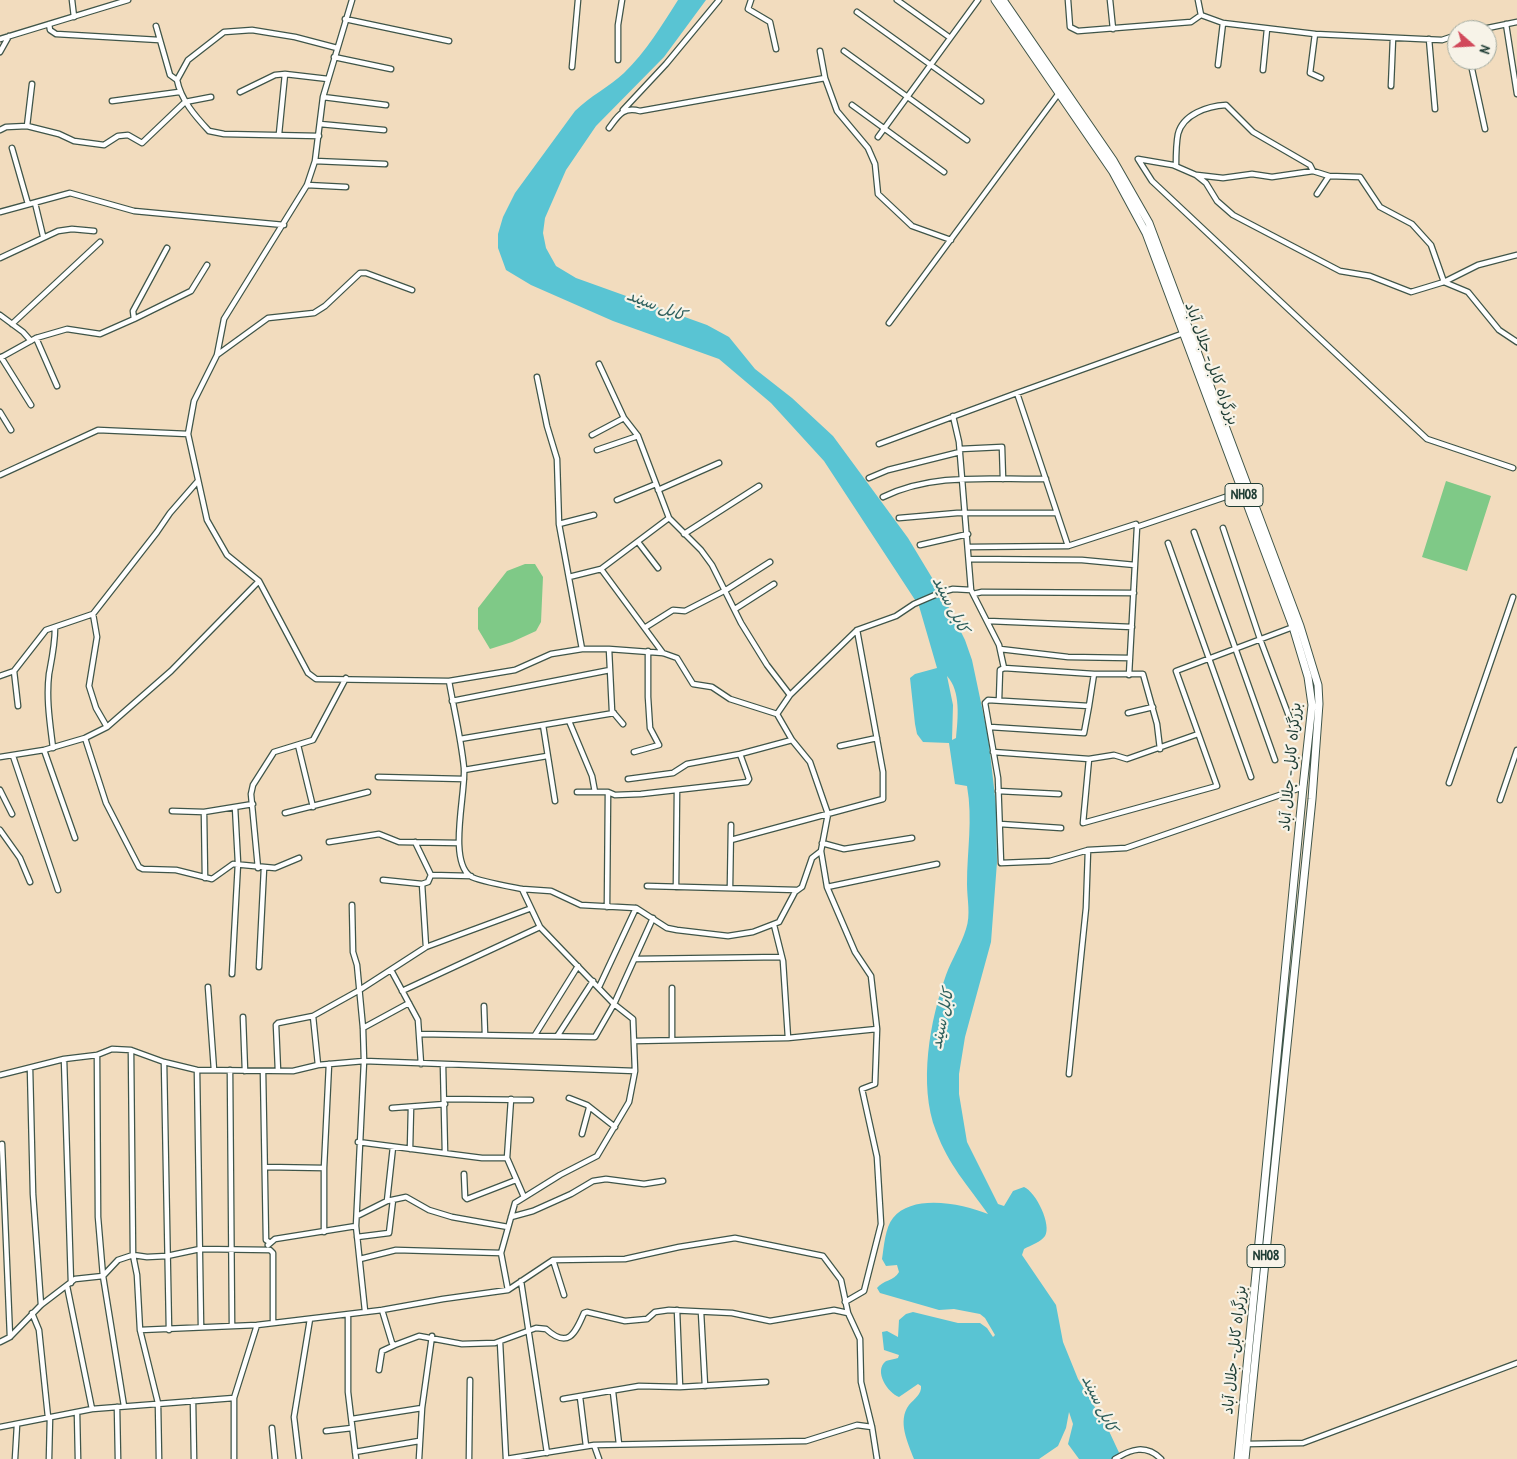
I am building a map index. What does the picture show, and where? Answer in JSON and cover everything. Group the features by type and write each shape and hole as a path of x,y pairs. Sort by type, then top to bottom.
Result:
{"highway":[{"name":"بزرگراه کابل- جلال آباد","path":"994,0 1113,160 1150,223 1246,490 1308,677 1312,705 1279,1039 1273,1144 1242,1457"},
{"name":"بزرگراه کابل- جلال آباد","path":"1003,0 1113,172 1150,243 1300,626 1318,684 1320,704 1312,799 1287,1052 1273,1144"},
{"path":"1287,958 1296,958"},
{"name":"بزرگراه کابل- جلال آباد","path":"1242,1457 1246,1444 1245,1424"}],"street":[{"path":"72,0 74,17"},
{"path":"0,39 128,0"},
{"path":"352,0 323,97 315,161 307,185 284,225 224,319 217,355 194,401 188,434 197,482 207,520 227,555 258,581 308,673 316,679 449,681 515,670 551,654 582,648 663,652 677,658 693,684 712,687 730,699 777,714 792,740 810,762 828,814 821,851 827,887 855,952 871,976 877,1029 876,1084 862,1089 877,1157 881,1224 864,1291 845,1302"},
{"path":"572,68 578,0"},
{"path":"618,60 618,25 622,0"},
{"path":"609,128 620,113 666,64 719,0"},
{"path":"751,0 748,8 770,22 776,49"},
{"path":"897,0 949,37"},
{"path":"878,137 949,37 978,0"},
{"path":"1068,0 1070,27 1073,30 1083,32 1191,22 1202,15"},
{"path":"1110,0 1112,29"},
{"path":"1198,0 1202,15"},
{"path":"858,12 981,101"},
{"path":"1202,15 1223,23 1315,34 1430,40 1447,38"},
{"path":"346,19 449,41"},
{"path":"1497,26 1517,22"},
{"path":"1218,65 1223,23"},
{"path":"49,24 50,30 56,34 159,40"},
{"path":"1506,24 1517,94"},
{"path":"156,26 170,75 177,80"},
{"path":"1262,70 1267,28"},
{"path":"319,136 224,134 209,131 179,92 177,80 188,60 224,32 252,30 295,37 337,48"},
{"path":"1315,34 1310,73 1321,78"},
{"path":"0,52 9,36"},
{"path":"1391,86 1393,38"},
{"path":"1430,40 1435,109"},
{"path":"820,51 825,78 837,111 868,148 875,164 878,194 912,226 951,240"},
{"path":"844,51 967,140"},
{"path":"334,58 391,69"},
{"path":"1472,70 1485,128"},
{"path":"240,92 275,75 285,74 328,79"},
{"path":"279,134 285,74"},
{"path":"620,113 629,110 640,112 825,78"},
{"path":"27,126 32,84"},
{"path":"889,323 1061,91"},
{"path":"112,101 179,92"},
{"path":"0,130 6,127 27,126 59,134 74,142 104,145 118,136 128,136 142,142 186,102 211,97"},
{"path":"323,97 386,105"},
{"path":"852,105 944,172"},
{"path":"1176,166 1178,132 1187,119 1210,106 1226,105 1253,132 1310,165 1313,171"},
{"path":"320,124 384,130"},
{"path":"12,148 28,204"},
{"path":"1514,468 1427,439 1152,181 1138,159 1176,166 1196,175 1206,183 1216,201 1233,215 1340,270 1370,276 1411,292 1444,282 1478,265 1517,255"},
{"path":"315,161 385,164"},
{"path":"1196,175 1223,178 1252,174 1272,177 1313,171 1329,176 1360,177 1380,207 1412,224 1430,245 1444,282 1468,292 1499,330 1517,342"},
{"path":"1316,194 1329,176"},
{"path":"307,185 346,187"},
{"path":"0,212 70,193 134,211 284,225"},
{"path":"34,203 43,236"},
{"path":"0,258 30,246 43,236 72,229 94,231"},
{"path":"12,324 100,242"},
{"path":"134,319 133,311 167,248"},
{"path":"31,404 0,358 34,340 67,329 100,334 134,319 191,291 207,265"},
{"path":"217,355 268,318 314,313 325,306 360,273 366,273 412,290"},
{"path":"0,316 34,340 57,386"},
{"path":"878,444 1184,332"},
{"path":"599,364 624,418 638,436 669,518 701,550 726,590 741,623 767,665 790,695"},
{"path":"537,377 547,426 557,459 559,524 582,648"},
{"path":"1017,393 1068,546"},
{"path":"0,412 11,430"},
{"path":"953,416 960,451 972,592 988,621 1000,649 1004,668"},
{"path":"592,435 624,418"},
{"path":"0,474 98,430 188,434"},
{"path":"597,450 638,436"},
{"path":"869,478 888,470 960,451 1002,447 1003,479"},
{"path":"658,490 719,463"},
{"path":"883,497 914,484 962,479 1046,479"},
{"path":"0,676 14,671 46,630 93,614 170,513 197,482"},
{"path":"617,500 656,484"},
{"path":"684,534 759,486"},
{"path":"1136,528 1246,490"},
{"path":"900,518 965,513 1056,513"},
{"path":"559,524 594,515"},
{"path":"569,577 601,569 669,518"},
{"path":"968,547 1068,546 1136,524 1130,675"},
{"path":"1223,528 1260,639 1296,735"},
{"path":"1194,532 1275,760"},
{"path":"920,545 968,534"},
{"path":"638,542 658,568"},
{"path":"1168,544 1251,778"},
{"path":"969,559 1082,560 1135,565"},
{"path":"646,627 674,610 685,611 726,590 770,562"},
{"path":"601,569 663,652"},
{"path":"0,757 53,748 85,738 107,727 171,671 258,581"},
{"path":"735,609 774,584"},
{"path":"777,714 790,695 857,630 896,616 914,604 942,592 953,589 972,592 1134,593"},
{"path":"1449,783 1513,597"},
{"path":"93,614 97,636 89,686 96,708 107,727"},
{"path":"988,621 1132,627"},
{"path":"1089,759 1083,823 1217,786 1176,671 1293,627"},
{"path":"53,748 48,703 50,674 55,651 55,628"},
{"path":"731,840 883,799 883,772 857,630"},
{"path":"609,649 614,713 623,724"},
{"path":"1000,649 1068,657 1130,658"},
{"path":"634,752 660,745 650,728 648,651"},
{"path":"999,700 1000,670 1004,668 1094,674 1140,674 1145,676 1153,707 1160,749"},
{"path":"452,702 610,670"},
{"path":"14,671 18,706"},
{"path":"990,727 1084,733 1094,674"},
{"path":"259,967 261,868 251,794 253,785 271,754 313,740 346,678"},
{"path":"449,681 464,770 464,798 458,843 463,867 471,876"},
{"path":"1089,706 986,700 998,791 1001,863 1050,861 1088,850 1126,848 1303,787"},
{"path":"1128,713 1153,707"},
{"path":"460,738 614,713"},
{"path":"569,721 592,776 595,792"},
{"path":"543,726 555,801"},
{"path":"993,752 1089,759 1114,755 1127,760 1198,734"},
{"path":"85,738 106,803 139,867 143,869 176,870 212,879 238,863 261,868 275,868 299,858"},
{"path":"840,746 877,738"},
{"path":"628,779 673,773 687,764 740,754 792,740"},
{"path":"298,745 313,806"},
{"path":"44,750 75,838"},
{"path":"1500,800 1517,750"},
{"path":"577,792 608,792 615,795 747,782 749,779 740,754"},
{"path":"13,756 58,890"},
{"path":"464,770 547,756"},
{"path":"378,777 464,779"},
{"path":"0,790 12,814"},
{"path":"676,887 677,790"},
{"path":"998,791 1059,794"},
{"path":"285,813 368,792"},
{"path":"607,907 608,792"},
{"path":"172,811 204,812 253,804"},
{"path":"232,974 238,863 235,807"},
{"path":"204,812 205,878"},
{"path":"1000,824 1061,828"},
{"path":"730,887 731,825"},
{"path":"0,830 20,858 30,882"},
{"path":"329,842 379,834 400,842 458,843"},
{"path":"822,843 844,849 912,838"},
{"path":"414,842 431,875"},
{"path":"1069,1074 1086,908 1088,850"},
{"path":"431,875 471,876 522,889 551,891 581,905 636,908 667,928 728,936 753,932 774,924 783,917 792,896 802,887 812,858 821,851"},
{"path":"827,887 937,864"},
{"path":"383,880 422,884 428,882 431,875"},
{"path":"422,884 426,947"},
{"path":"647,886 798,890"},
{"path":"508,1290 501,1253 515,1202 560,1175 598,1156 629,1102 634,1071 633,1018 614,1004 540,927 529,909 522,889"},
{"path":"352,905 353,952 357,965 363,1028 364,1062 358,1142 356,1226 365,1311"},
{"path":"599,987 636,908"},
{"path":"278,1071 276,1026 278,1023 313,1016 358,991 426,947 529,909"},
{"path":"419,1034 595,1037 614,1004 653,918"},
{"path":"774,924 782,957 788,1038"},
{"path":"402,991 540,927"},
{"path":"635,959 782,957"},
{"path":"535,1035 578,966"},
{"path":"391,970 418,1020 421,1064"},
{"path":"558,1035 593,981"},
{"path":"208,987 214,1070"},
{"path":"672,988 672,1040"},
{"path":"363,1028 409,1003"},
{"path":"484,1006 485,1034"},
{"path":"243,1016 245,1071"},
{"path":"313,1016 318,1065"},
{"path":"634,1041 788,1038 877,1029"},
{"path":"0,1075 64,1059 96,1055 112,1049 131,1050 164,1062 197,1070 293,1071 318,1065 364,1062 634,1071"},
{"path":"131,1050 133,1255 140,1330 158,1403 159,1459"},
{"path":"96,1055 98,1217 103,1276 124,1406"},
{"path":"64,1059 69,1285 92,1409"},
{"path":"164,1062 169,1330"},
{"path":"324,1232 324,1168 329,1064"},
{"path":"443,1065 445,1153"},
{"path":"30,1068 33,1194 41,1305"},
{"path":"197,1070 201,1327"},
{"path":"230,1070 232,1326"},
{"path":"263,1071 266,1240 269,1242"},
{"path":"569,1098 589,1108 615,1127"},
{"path":"511,1099 507,1158 524,1197"},
{"path":"392,1108 445,1102 531,1100"},
{"path":"410,1149 411,1107"},
{"path":"582,1134 589,1108"},
{"path":"358,1142 482,1158 507,1158"},
{"path":"2,1144 10,1337"},
{"path":"357,1237 390,1232 393,1147"},
{"path":"265,1167 324,1168"},
{"path":"464,1174 465,1198 467,1199 516,1180"},
{"path":"511,1218 606,1178 644,1184 663,1181"},
{"path":"357,1216 390,1200 406,1197 429,1210 452,1217 508,1227"},
{"path":"266,1248 269,1242 275,1239 356,1226"},
{"path":"140,1330 257,1325 382,1310 508,1290 553,1260 625,1259 679,1247 735,1238 823,1256 840,1280 848,1313 860,1339 861,1382 872,1427 877,1459"},
{"path":"0,1342 10,1337 41,1305 69,1285 74,1279 103,1276 118,1260 133,1255 147,1257 167,1256 200,1249 266,1248 273,1253 273,1323"},
{"path":"360,1259 396,1250 501,1253"},
{"path":"553,1260 564,1295"},
{"path":"521,1281 547,1453"},
{"path":"382,1310 392,1344 395,1345"},
{"path":"379,1370 382,1351 419,1336 432,1336 462,1344 500,1342 536,1328 546,1329 554,1335 563,1338 571,1337 577,1330 584,1313 588,1312 632,1322 647,1319 655,1312 677,1310 732,1313 770,1320 834,1310 848,1313"},
{"path":"677,1310 680,1387"},
{"path":"702,1312 705,1386"},
{"path":"32,1314 39,1330 49,1417 49,1459"},
{"path":"348,1315 348,1392 356,1459"},
{"path":"299,1459 294,1417 310,1319"},
{"path":"234,1459 234,1398 257,1325"},
{"path":"419,1459 422,1408 432,1336"},
{"path":"500,1342 506,1459 594,1445 806,1441 857,1425 872,1427"},
{"path":"1246,1444 1303,1442 1517,1363"},
{"path":"468,1459 470,1380"},
{"path":"563,1399 613,1392 639,1386 680,1387 766,1382"},
{"path":"613,1392 619,1444"},
{"path":"580,1397 586,1446"},
{"path":"0,1427 92,1409 234,1398"},
{"path":"193,1401 194,1459"},
{"path":"117,1407 118,1459"},
{"path":"352,1419 422,1408"},
{"path":"77,1412 78,1459"},
{"path":"16,1459 17,1425"},
{"path":"272,1428 275,1459"},
{"path":"326,1431 352,1428"},
{"path":"355,1452 419,1441"},
{"path":"594,1445 599,1459"},
{"path":"1115,1459 1134,1449 1145,1449 1154,1452 1161,1459"}],"green space":[{"path":"1446,481 1491,496 1467,571 1422,557"},
{"path":"525,564 535,564 543,577 541,622 536,631 490,649 478,629 478,608 507,571"}],"water":[{"name":"کابل سيند","path":"678,0 706,0 664,57 596,126 566,170 545,218 543,233 546,248 556,266 576,278 707,325 729,337 755,369 792,398 833,436 908,538 943,596 965,640 972,660 988,736 996,805 997,862 991,942 965,1037 959,1074 959,1094 967,1142 998,1204 1004,1206 1013,1191 1024,1187 1029,1190 1042,1209 1047,1231 1045,1236 1024,1249 1022,1255 1056,1305 1063,1342 1078,1379 1108,1429 1122,1459 1079,1459 1068,1444 1073,1424 1069,1412 1066,1428 1058,1446 1039,1459 914,1459 905,1432 904,1418 909,1405 919,1394 921,1386 918,1384 899,1397 890,1391 882,1376 882,1365 886,1361 898,1358 899,1355 884,1350 882,1332 887,1331 898,1337 899,1320 906,1314 913,1312 958,1323 980,1323 987,1328 993,1337 995,1335 985,1318 980,1314 954,1309 939,1310 880,1293 877,1288 899,1272 897,1265 886,1266 882,1259 885,1237 890,1222 902,1210 913,1205 939,1203 952,1204 988,1214 959,1174 941,1143 931,1113 928,1094 928,1053 935,1012 946,975 962,941 969,913 967,884 970,811 967,786 955,784 949,743 923,742 917,734 910,678 915,674 937,668 919,606 824,461 771,403 719,359 613,321 531,285 506,270 498,248 498,234 503,217 515,193 575,111 632,65 653,38","holes":["947,676 957,697 958,714 956,738 952,740 953,705"]}]}
